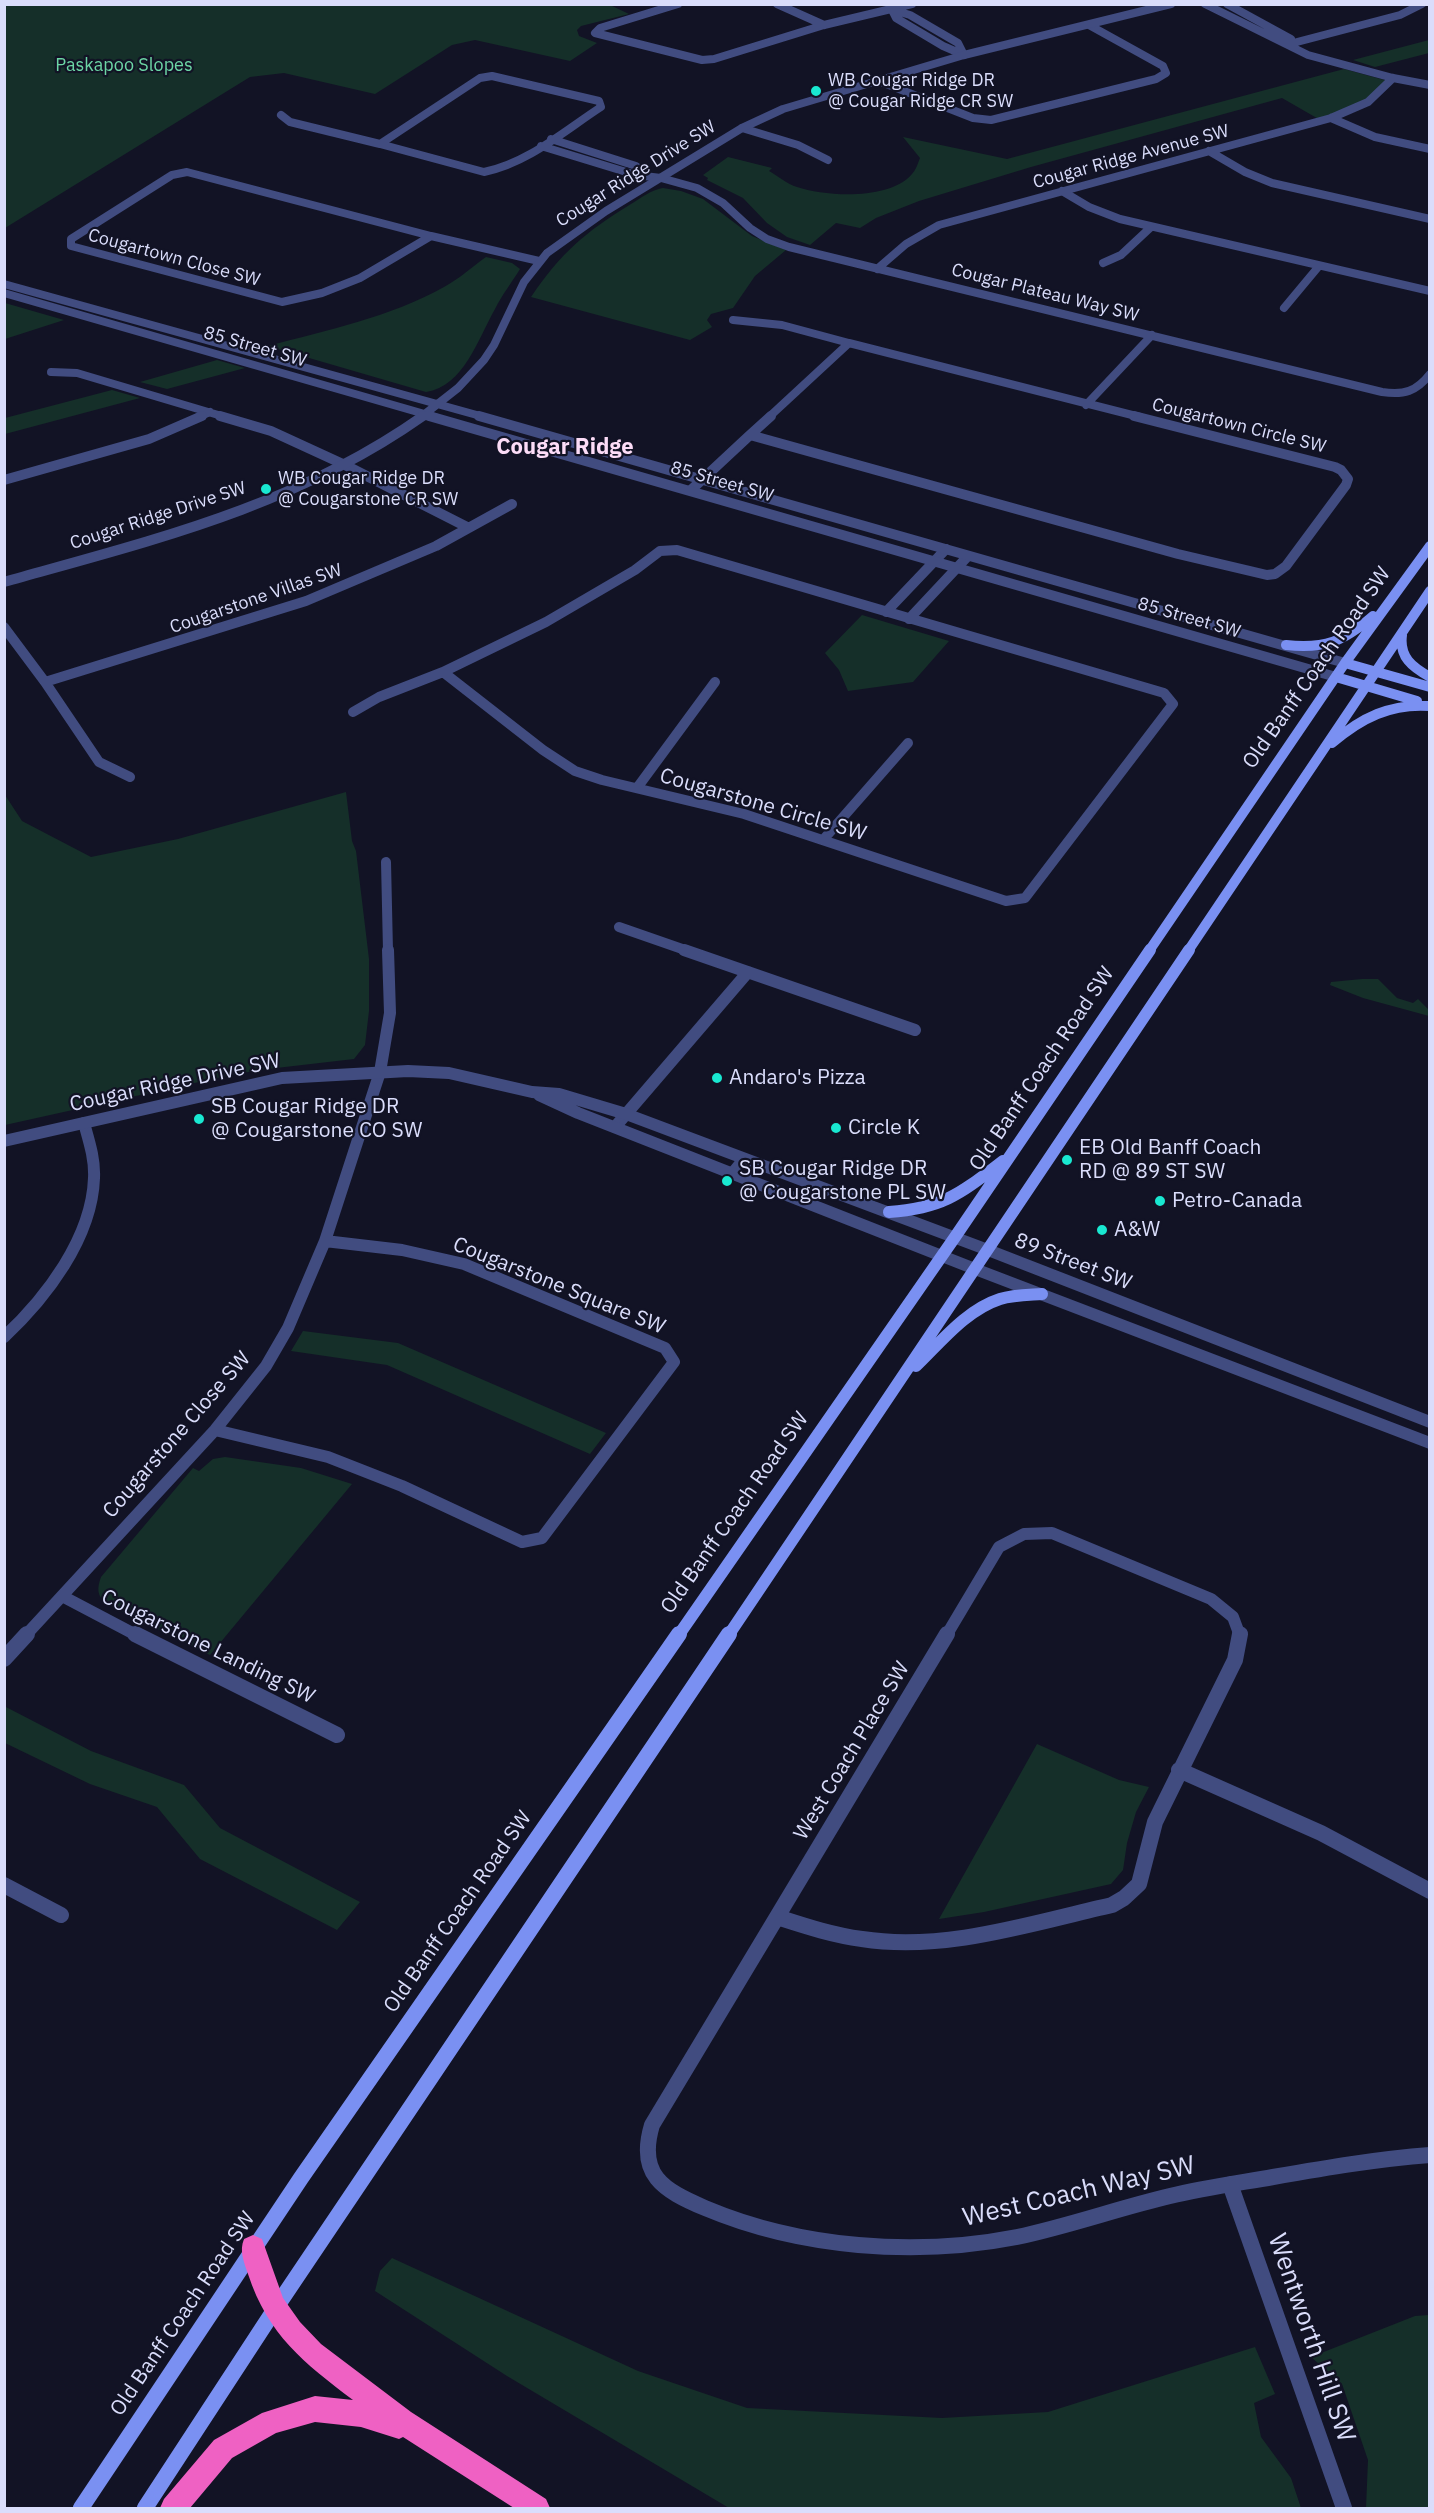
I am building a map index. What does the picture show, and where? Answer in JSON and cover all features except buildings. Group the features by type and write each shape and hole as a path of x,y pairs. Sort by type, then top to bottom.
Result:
{"highway":[{"path":"253,2247 259,2273 275,2309 300,2342 327,2366 412,2430 537,2508"},
{"path":"172,2508 223,2449 271,2422 315,2409 340,2410 412,2430"}],"main road":[{"name":"Old Banff Coach Road SW","path":"81,2508 253,2247 955,1237 1345,663 1430,546"},
{"path":"146,2508 275,2309 1430,591"},
{"path":"1286,645 1310,648 1336,644 1354,633 1394,597"},
{"path":"1403,631 1401,639 1403,656 1410,664 1430,676"},
{"name":"85 Street SW","path":"1345,663 1430,687"},
{"name":"85 Street SW","path":"1336,677 1430,705"},
{"path":"1316,758 1347,730 1379,711 1408,705 1430,705"},
{"path":"889,1212 917,1210 938,1205 959,1193 1011,1155"},
{"path":"899,1381 955,1330 983,1309 1004,1298 1042,1294"}],"street":[{"path":"678,4 600,28 595,33 702,60 714,59 824,25 912,4"},
{"path":"777,4 824,25"},
{"name":"Cougar Ridge Drive SW","path":"4,582 211,521 269,500 345,465 426,414 486,358 514,299 539,261 589,222 742,128 783,109 876,80 964,55 1172,4"},
{"path":"1205,4 1308,55 1393,78 1430,85"},
{"path":"1227,4 1341,64"},
{"path":"1298,42 1400,15 1422,4"},
{"path":"891,10 896,18 943,46 964,55"},
{"path":"876,80 973,118 991,120 1156,79 1166,73 1163,66 1089,26"},
{"path":"281,115 290,122 484,172 498,170 541,146 601,106 598,101 492,76 480,78 380,144"},
{"name":"Cougar Ridge Avenue SW","path":"877,268 911,240 939,225 1331,118 1368,102 1393,78"},
{"path":"1331,118 1376,136 1430,149"},
{"path":"742,128 798,145 828,160"},
{"path":"551,139 646,170 661,178"},
{"path":"541,146 636,175 661,178"},
{"path":"1209,151 1245,172 1272,183 1430,219"},
{"name":"Cougartown Close SW","path":"431,236 389,264 363,277 298,300 282,302 71,246 71,239 162,181 172,175 188,172 431,236 539,261"},
{"name":"Cougar Plateau Way SW","path":"661,178 697,188 712,195 723,202 750,228 789,247 1395,394 1414,391 1430,374"},
{"path":"1062,191 1102,213 1151,227 1430,291"},
{"path":"1104,263 1121,255 1151,227"},
{"path":"1284,308 1319,266"},
{"name":"85 Street SW","path":"4,284 438,404 1345,663"},
{"name":"85 Street SW","path":"4,293 1336,677"},
{"name":"Cougartown Circle SW","path":"733,320 782,325 1086,405 1335,467 1348,479 1346,485 1286,566 1281,571 1267,575 1101,533 750,435"},
{"path":"1086,405 1152,335"},
{"path":"691,490 849,343"},
{"path":"51,372 77,373 271,431 345,465 469,528"},
{"path":"4,480 149,439 210,412"},
{"name":"Cougarstone Villas SW","path":"45,682 306,602 399,564 512,504"},
{"path":"886,612 946,549"},
{"name":"Cougarstone Circle SW","path":"677,550 909,619 1164,693 1173,704 1025,898 1006,901 722,807 602,780 575,771 443,672 546,622 635,570 660,551 677,550"},
{"path":"909,619 968,556"},
{"path":"4,627 45,682 99,762 130,777"},
{"path":"353,712 379,698 443,672"},
{"path":"637,788 715,682"},
{"path":"823,840 908,743"},
{"name":"Cougarstone Close SW","path":"4,1659 215,1430 272,1357 288,1328 324,1241 380,1072 390,1013 386,862"},
{"path":"619,927 915,1030"},
{"path":"615,1127 748,972"},
{"name":"Cougar Ridge Drive SW","path":"4,1141 224,1089 282,1078 380,1072 448,1073 532,1092 559,1094 626,1114 955,1237"},
{"name":"Cougar Ridge Drive SW","path":"532,1092 732,1174 975,1269"},
{"path":"4,1336 46,1292 63,1264 88,1208 94,1180 92,1151 84,1123"},
{"path":"732,1174 744,1159"},
{"name":"89 Street SW","path":"955,1237 1430,1422"},
{"name":"Cougarstone Square SW","path":"215,1430 235,1437 325,1456 522,1542 542,1538 674,1362 665,1348 464,1264 402,1250 324,1241"},
{"name":"89 Street SW","path":"975,1269 1430,1443"},
{"path":"1165,1341 1177,1323"},
{"path":"1350,1412 1359,1395"},
{"name":"West Coach Place SW","path":"1040,1531 1052,1533 1211,1599 1230,1612 1239,1625 1240,1647 1235,1660 1155,1821 1139,1884 1124,1898 1112,1905 966,1938 924,1942 883,1942 838,1936 777,1917 999,1547 1020,1533 1040,1531"},
{"name":"Cougarstone Landing SW","path":"62,1596 337,1734"},
{"path":"1179,1770 1321,1833 1430,1891"},
{"path":"4,1885 61,1915"},
{"name":"West Coach Way SW","path":"777,1917 652,2125 646,2141 649,2168 663,2188 673,2194 756,2225 856,2244 960,2245 1016,2236 1161,2198 1230,2184 1313,2170 1430,2155"},
{"name":"Wentworth Hill SW","path":"1230,2184 1344,2508"}],"green space":[{"name":"Paskapoo Slopes","path":"5,5 610,5 629,14 581,26 577,30 579,36 597,43 570,61 475,40 452,45 375,94 284,73 250,77 5,228"},
{"path":"1429,40 1429,53 1375,67 1353,60"},
{"path":"1344,69 1388,81 1389,86 1370,104 1322,121 1282,98 1031,167 919,201 876,218 860,228 836,223 810,245 787,237 767,223 743,198 707,180 708,178 703,175 728,157 772,168 769,171 797,187 825,193 874,192 902,182 916,168 920,158 903,137 1007,159"},
{"path":"663,188 681,191 703,199 752,236 786,250 755,276 733,308 711,314 707,320 712,327 690,340 531,297 553,268 587,234 642,197"},
{"path":"486,257 512,263 520,269 468,360 450,381 439,388 426,392 268,346 358,322 402,307 450,284"},
{"path":"5,303 64,320 5,339"},
{"path":"217,360 245,368 167,389 140,382"},
{"path":"112,390 140,398 5,434 5,418"},
{"path":"862,615 949,641 913,682 848,691 839,670 825,653"},
{"path":"346,792 352,841 356,851 369,959 369,1011 365,1045 354,1059 259,1070 5,1125 5,795 22,821 91,857 178,839"},
{"path":"1378,979 1397,998 1413,1003 1418,999 1429,1010 1429,1016 1363,998 1330,985 1331,982"},
{"path":"303,1331 398,1343 606,1433 590,1454 387,1365 291,1351"},
{"path":"225,1457 301,1468 352,1484 210,1655 105,1603 100,1597 98,1588 101,1577 193,1468 199,1471 213,1459"},
{"path":"4,1706 91,1751 184,1785 220,1828 360,1902 337,1930 200,1859 157,1807 90,1784 5,1743"},
{"path":"1037,1744 1119,1780 1149,1787 1136,1812 1127,1843 1123,1870 1111,1884 984,1912 939,1919"},
{"path":"392,2258 638,2371 747,2408 942,2418 1048,2412 1255,2347 1275,2394 1254,2403 1261,2437 1291,2478 1301,2508 729,2508 507,2376 375,2291 380,2271"},
{"path":"1429,2315 1429,2508 1366,2508 1368,2460 1342,2384 1311,2357 1415,2316"}],"place":[{"name":"WB Cougar Ridge DR @ Cougar Ridge CR SW","path":"816,91"},
{"name":"WB Cougar Ridge DR @ Cougarstone CR SW","path":"266,489"},
{"name":"Andaro's Pizza","path":"717,1078"},
{"name":"SB Cougar Ridge DR @ Cougarstone CO SW","path":"199,1119"},
{"name":"Circle K","path":"836,1128"},
{"name":"EB Old Banff Coach RD @ 89 ST SW","path":"1067,1160"},
{"name":"SB Cougar Ridge DR @ Cougarstone PL SW","path":"727,1181"},
{"name":"Petro-Canada","path":"1160,1201"},
{"name":"A&W","path":"1102,1230"}],"district":[{"name":"Cougar Ridge","path":"565,448"}]}
